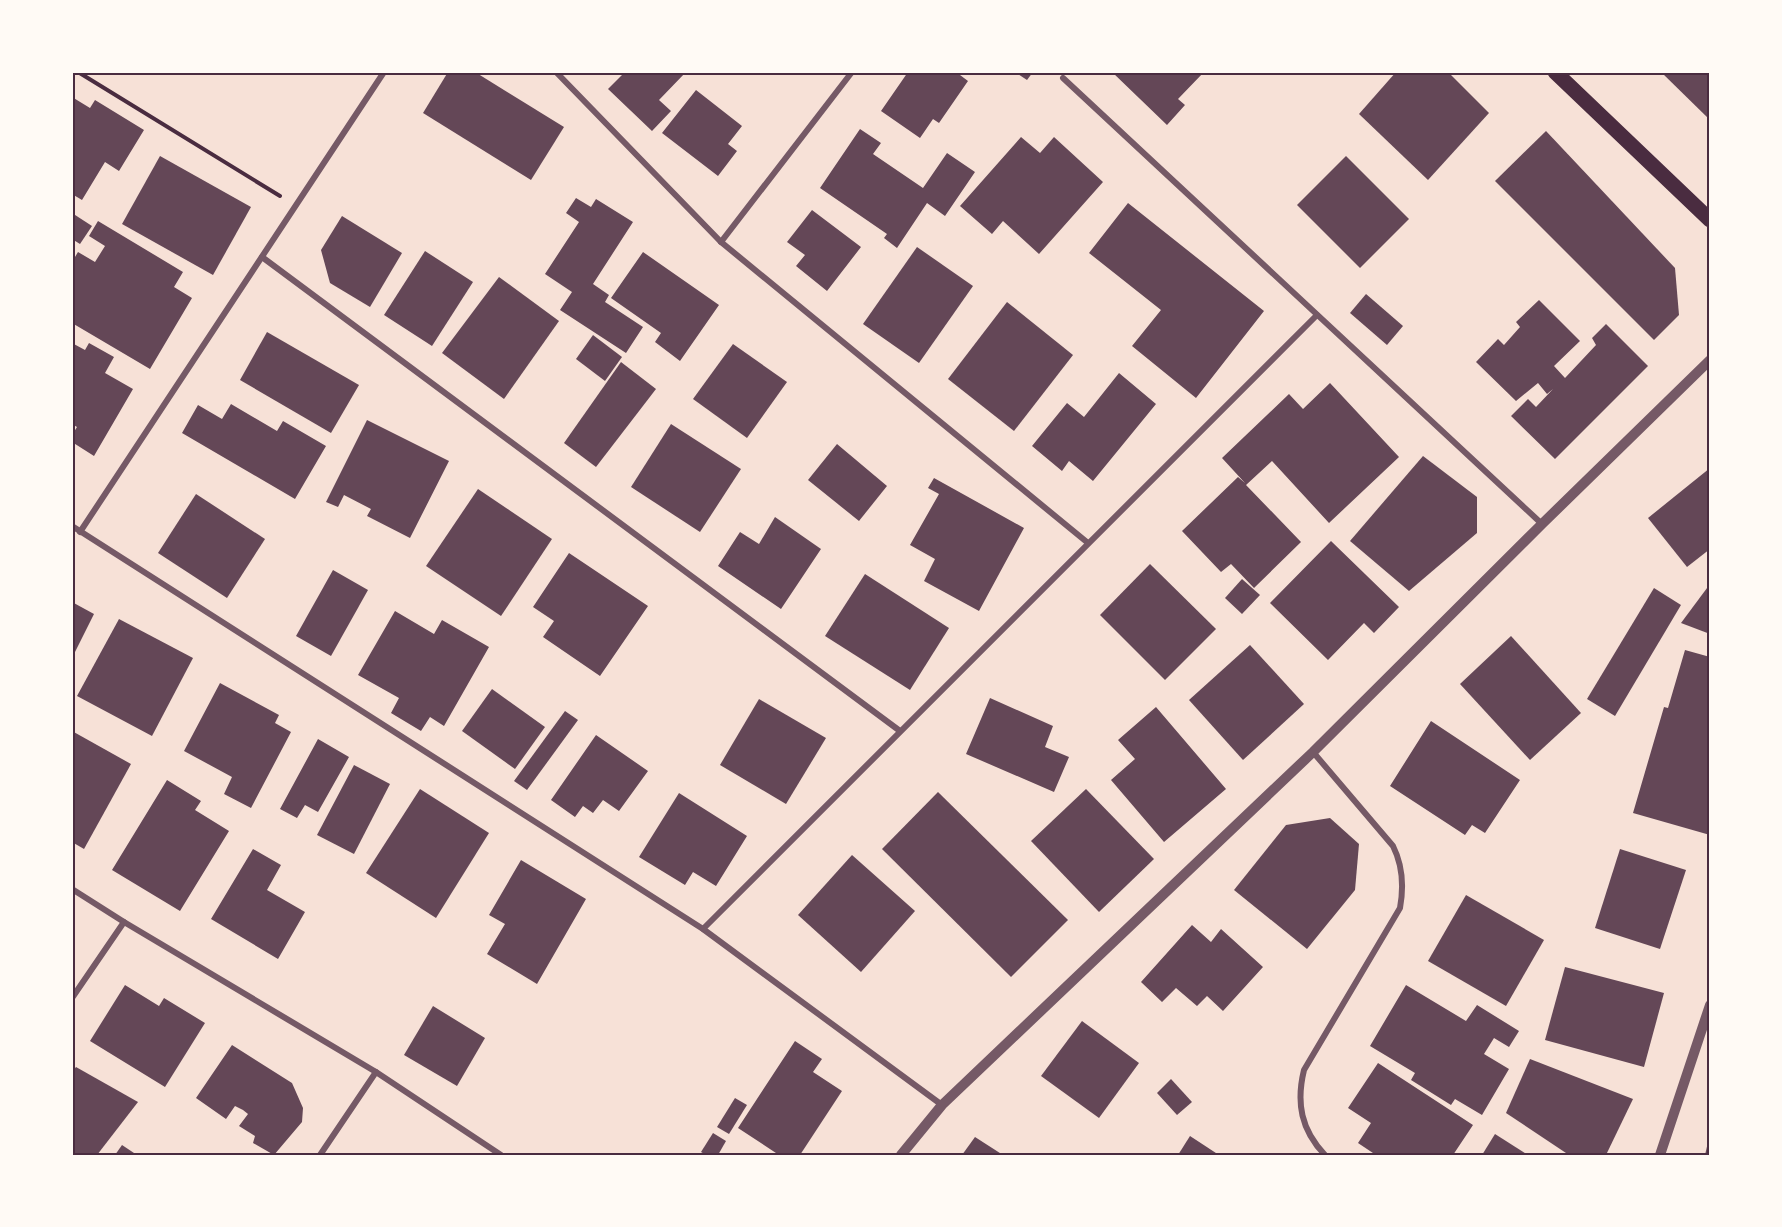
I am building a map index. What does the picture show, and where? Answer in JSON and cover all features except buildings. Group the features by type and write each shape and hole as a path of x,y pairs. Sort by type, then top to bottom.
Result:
{"main road":[{"path":"1555,72 1710,220"}],"street":[{"path":"80,532 384,72"},
{"path":"556,72 721,242 1088,543"},
{"path":"721,242 852,72"},
{"path":"1063,78 1542,524"},
{"path":"262,257 900,731"},
{"path":"703,929 1317,315"},
{"path":"901,1155 942,1105 1313,752 1710,360"},
{"path":"72,526 703,929 942,1105"},
{"path":"1313,752 1393,846 1398,857 1403,884 1400,908 1304,1070 1299,1098 1302,1120 1315,1144 1325,1155"},
{"path":"72,889 376,1072 501,1155"},
{"path":"72,998 124,922"},
{"path":"1660,1155 1710,1005"},
{"path":"320,1155 376,1072"}],"path":[{"path":"78,72 296,206"}]}
